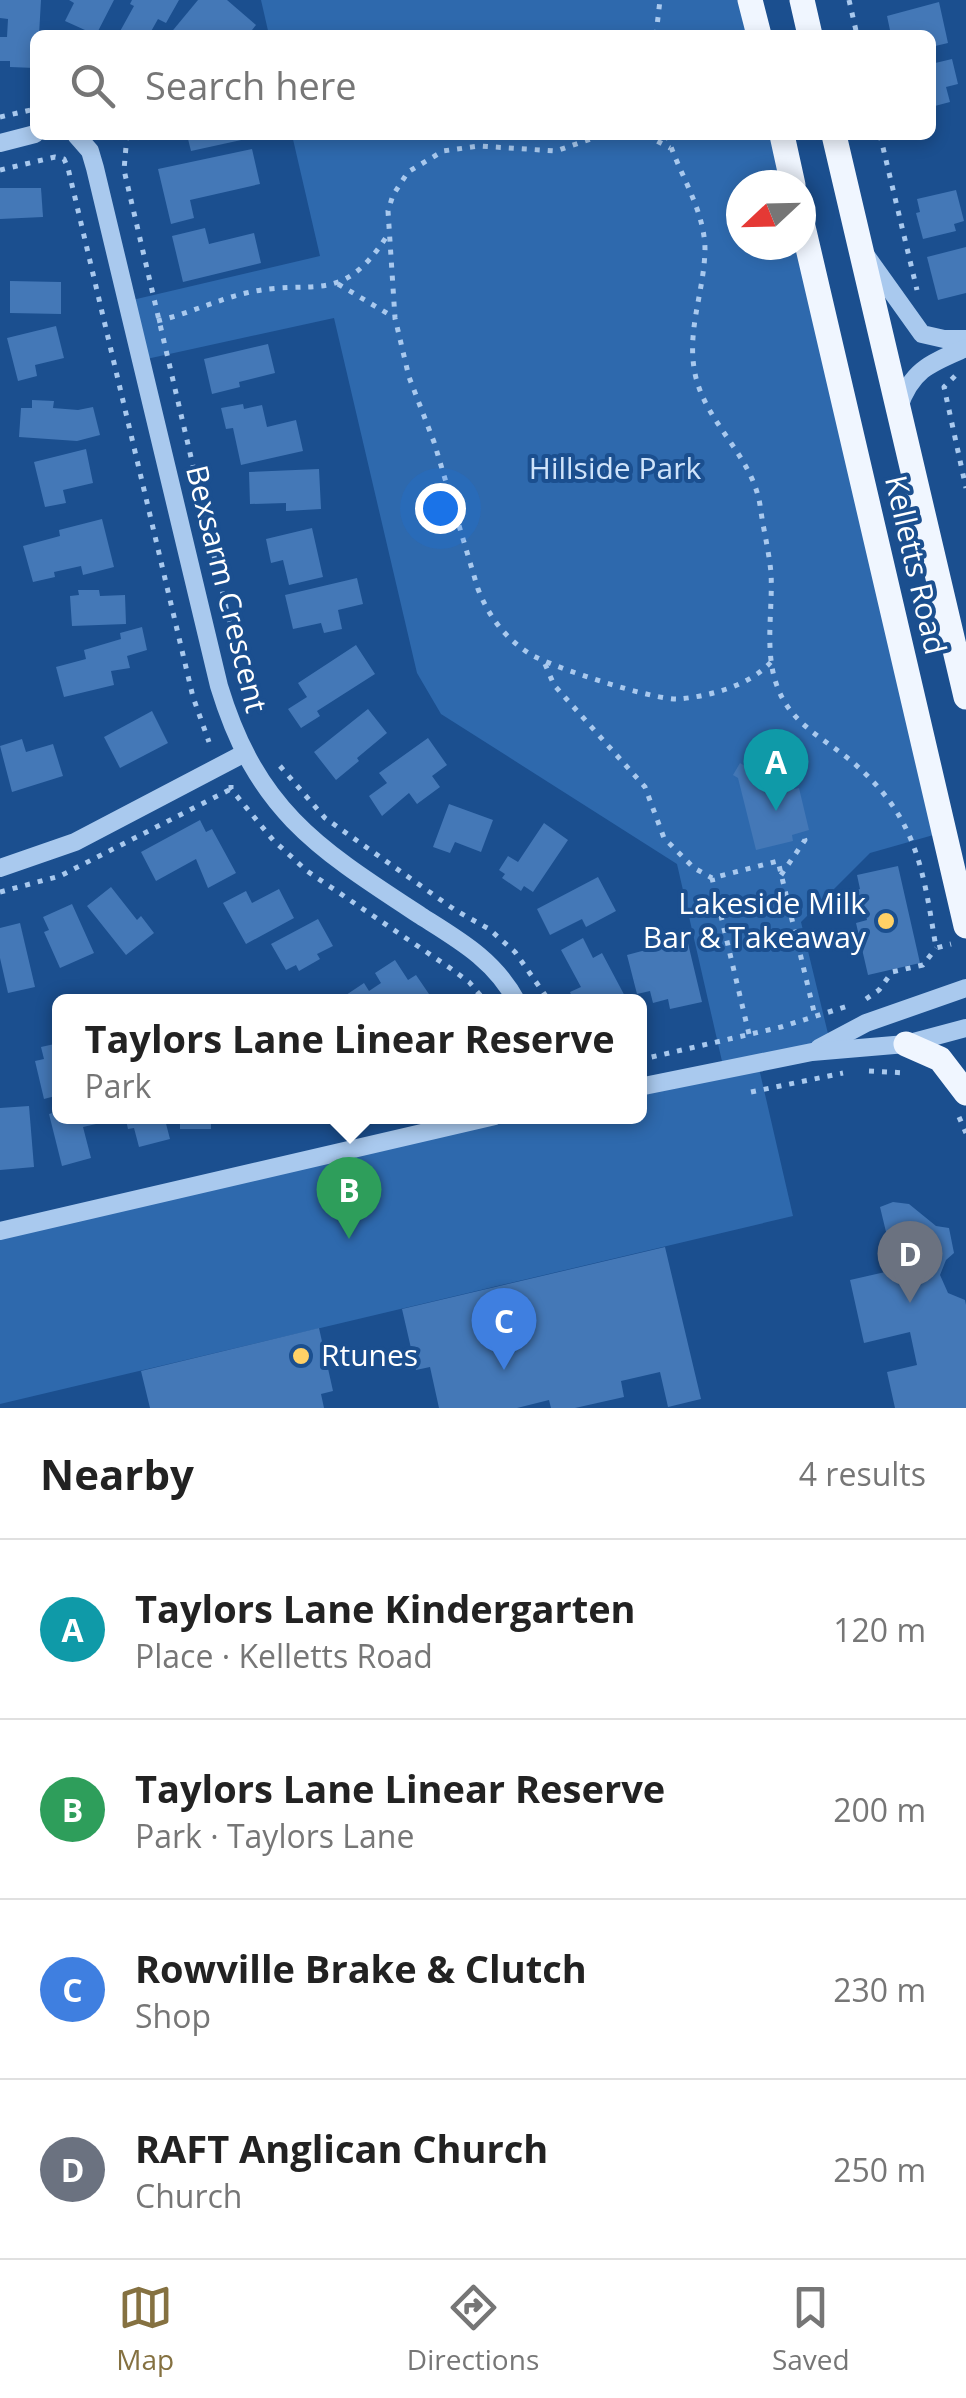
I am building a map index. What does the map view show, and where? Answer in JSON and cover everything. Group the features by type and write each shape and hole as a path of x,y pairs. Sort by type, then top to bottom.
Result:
{"main road":[{"path":"750,0 757,30"},
{"path":"802,0 809,30"},
{"path":"783,140 790,170"},
{"name":"Kelletts Road","path":"835,140 966,697"},
{"name":"Kelletts Road","path":"811,260 966,926"},
{"path":"906,1044 940,1059 966,1093"}],"street":[{"path":"0,142 30,135"},
{"name":"Bexsarm Crescent","path":"81,140 90,150 95,168 219,686 243,754 260,784 286,815 338,861 494,966 512,994"},
{"path":"861,248 922,334 966,339"},
{"path":"898,408 910,380 921,370 966,348"},
{"path":"0,868 76,842 243,754"},
{"path":"812,1052 866,1023 966,988"},
{"path":"647,1086 812,1052 906,1044 966,1028"},
{"path":"0,1231 461,1124"}],"path":[{"path":"657,30 660,0"},
{"path":"848,0 856,30"},
{"path":"0,117 30,110"},
{"path":"127,140 124,170 157,321 251,708"},
{"path":"588,140 556,151 479,146 443,152 430,157 400,182 388,211 395,318 410,377 486,609 512,640 544,662 676,700 749,681 770,662"},
{"path":"656,140 671,148"},
{"path":"669,140 694,203 705,248 691,342 694,370 702,396 747,467 759,500 771,575 770,662 777,688 802,726 852,762 891,801 910,832 936,948"},
{"path":"881,140 920,301"},
{"path":"0,170 55,157 64,159 68,168 193,697 209,742"},
{"path":"157,321 197,312 244,294 338,284 371,260 388,236"},
{"path":"338,284 395,318"},
{"path":"944,388 966,488"},
{"path":"544,662 554,686 644,787 664,838 694,868 712,878 792,858"},
{"path":"272,754 325,818 488,929 515,952 544,994"},
{"path":"781,875 805,840 802,832"},
{"path":"778,862 815,1016"},
{"path":"712,878 748,1034"},
{"path":"647,1058 864,1001 879,990 892,972 922,965 936,948 966,940"},
{"path":"751,1092 856,1071 910,1074"}],"green space":[{"path":"261,0 750,0 758,30 268,30"},
{"name":"Hillside Park","path":"293,140 783,140 790,170 726,170 726,260 805,260 944,832 870,853 801,922 830,1042 758,1064 793,1216 0,1404 0,1231 465,1124 647,1124 647,1085 724,1070 677,864 441,714 417,673 334,318 142,360 128,301 320,256"}],"building":[{"path":"0,0 41,0 39,30 30,30 30,68 10,67 10,61 0,61 0,37 7,37 8,19 0,18"},
{"path":"69,0 114,0 99,30 85,30 65,21 74,3"},
{"path":"132,0 179,0 166,23 158,19 152,30 121,30 134,6 130,4"},
{"path":"198,0 227,0 256,25 252,30 173,30"},
{"path":"939,2 948,43 936,46 936,30 890,30 887,16"},
{"path":"952,59 958,84 946,87 950,102 936,106 936,63"},
{"path":"188,140 241,140 191,151"},
{"path":"252,149 260,184 190,200 194,218 171,224 158,169"},
{"path":"0,188 41,188 43,217 0,219"},
{"path":"956,190 964,221 954,224 956,231 923,239 916,213 920,212 917,199"},
{"path":"205,228 209,244 254,233 261,263 183,282 172,236"},
{"path":"966,247 966,293 938,300 927,257"},
{"path":"10,281 61,282 61,314 10,313"},
{"path":"56,326 64,358 35,365 37,376 18,381 7,338"},
{"path":"268,344 275,373 212,394 204,359"},
{"path":"32,400 54,401 53,408 93,407 100,435 77,441 19,437 21,408 32,408"},
{"path":"243,404 244,409 262,405 267,427 296,420 303,451 241,465 233,428 226,429 221,408"},
{"path":"86,449 93,483 63,490 66,503 45,507 34,462"},
{"path":"319,469 321,509 286,511 286,503 250,504 249,472"},
{"path":"102,519 114,567 83,575 81,566 33,582 23,546 60,536 59,530"},
{"path":"312,528 323,577 289,585 283,560 271,563 266,539"},
{"path":"357,578 363,604 338,610 342,629 324,633 321,623 293,629 285,595"},
{"path":"78,590 99,590 100,596 125,595 126,624 72,626 70,596 79,595"},
{"path":"142,627 147,650 127,656 130,668 111,671 114,685 64,697 56,667 86,659 84,650 121,639 120,633"},
{"path":"356,645 375,674 317,711 320,716 301,728 288,709 307,697 298,683"},
{"path":"368,709 387,733 336,780 314,752"},
{"path":"152,711 168,743 120,768 104,737"},
{"path":"428,738 447,765 432,776 440,787 417,804 409,793 382,816 369,796 387,783 379,773"},
{"path":"22,739 26,752 53,744 63,776 12,792 0,746"},
{"path":"773,759 781,792 799,788 809,830 792,835 793,841 756,850 738,778 733,775 740,763 745,766"},
{"path":"449,804 493,820 481,852 455,842 450,853 433,847"},
{"path":"200,820 206,832 212,829 236,873 208,888 196,859 156,881 141,852"},
{"path":"544,823 568,840 533,892 524,886 521,891 502,878 505,874 499,870 508,856 518,862"},
{"name":"Lakeside Milk Bar & Takeaway","path":"898,866 920,963 868,975 856,923 867,920 864,906 853,908 850,892 860,889 857,875"},
{"path":"598,877 616,911 586,927 582,919 550,935 537,909"},
{"path":"111,887 137,920 141,916 154,933 126,955 87,906"},
{"path":"279,889 294,918 246,944 223,903 246,891 252,903"},
{"path":"72,904 94,953 60,968 44,932 49,930 43,917"},
{"path":"318,919 333,946 317,954 320,959 299,971 296,965 286,970 271,944"},
{"path":"20,923 35,987 8,993 0,958 0,928"},
{"path":"583,938 593,958 602,953 624,994 571,994 581,987 561,950"},
{"path":"687,939 702,1002 670,1009 668,999 653,1003 650,991 637,994 627,955"},
{"path":"395,960 408,980 416,975 429,994 348,994 364,983 369,991 381,983 375,973"},
{"path":"52,1045 52,1097 44,1099 35,1061 44,1059 41,1047"},
{"path":"29,1106 34,1167 0,1170 0,1108"},
{"path":"52,1113 52,1124 96,1124 83,1127 91,1158 62,1166 49,1114"},
{"path":"127,1124 166,1124 170,1139 139,1147 134,1128 128,1129"},
{"path":"180,1124 211,1124 211,1129 180,1129"},
{"path":"893,1202 909,1204 936,1226 949,1228 954,1253 940,1275 948,1293 965,1300 966,1305 966,1408 895,1408 887,1372 917,1365 910,1332 864,1343 850,1280 894,1270 891,1258 880,1255 879,1250 887,1236 880,1207"},
{"path":"665,1247 701,1399 668,1407 660,1372 621,1381 624,1397 575,1408 551,1408 549,1400 517,1408 439,1408 430,1367 416,1370 402,1309"},
{"path":"319,1328 333,1391 321,1394 324,1408 150,1408 141,1371"}],"place":[{"name":"Taylors Lane Kindergarten","path":"776,811"},
{"name":"Lakeside Milk Bar & Takeaway","path":"886,921"},
{"name":"Taylors Lane Linear Reserve","path":"349,1239"},
{"name":"RAFT Anglican Church","path":"910,1303"},
{"name":"Rtunes","path":"301,1356"},
{"name":"Rowville Brake & Clutch","path":"504,1370"}]}
